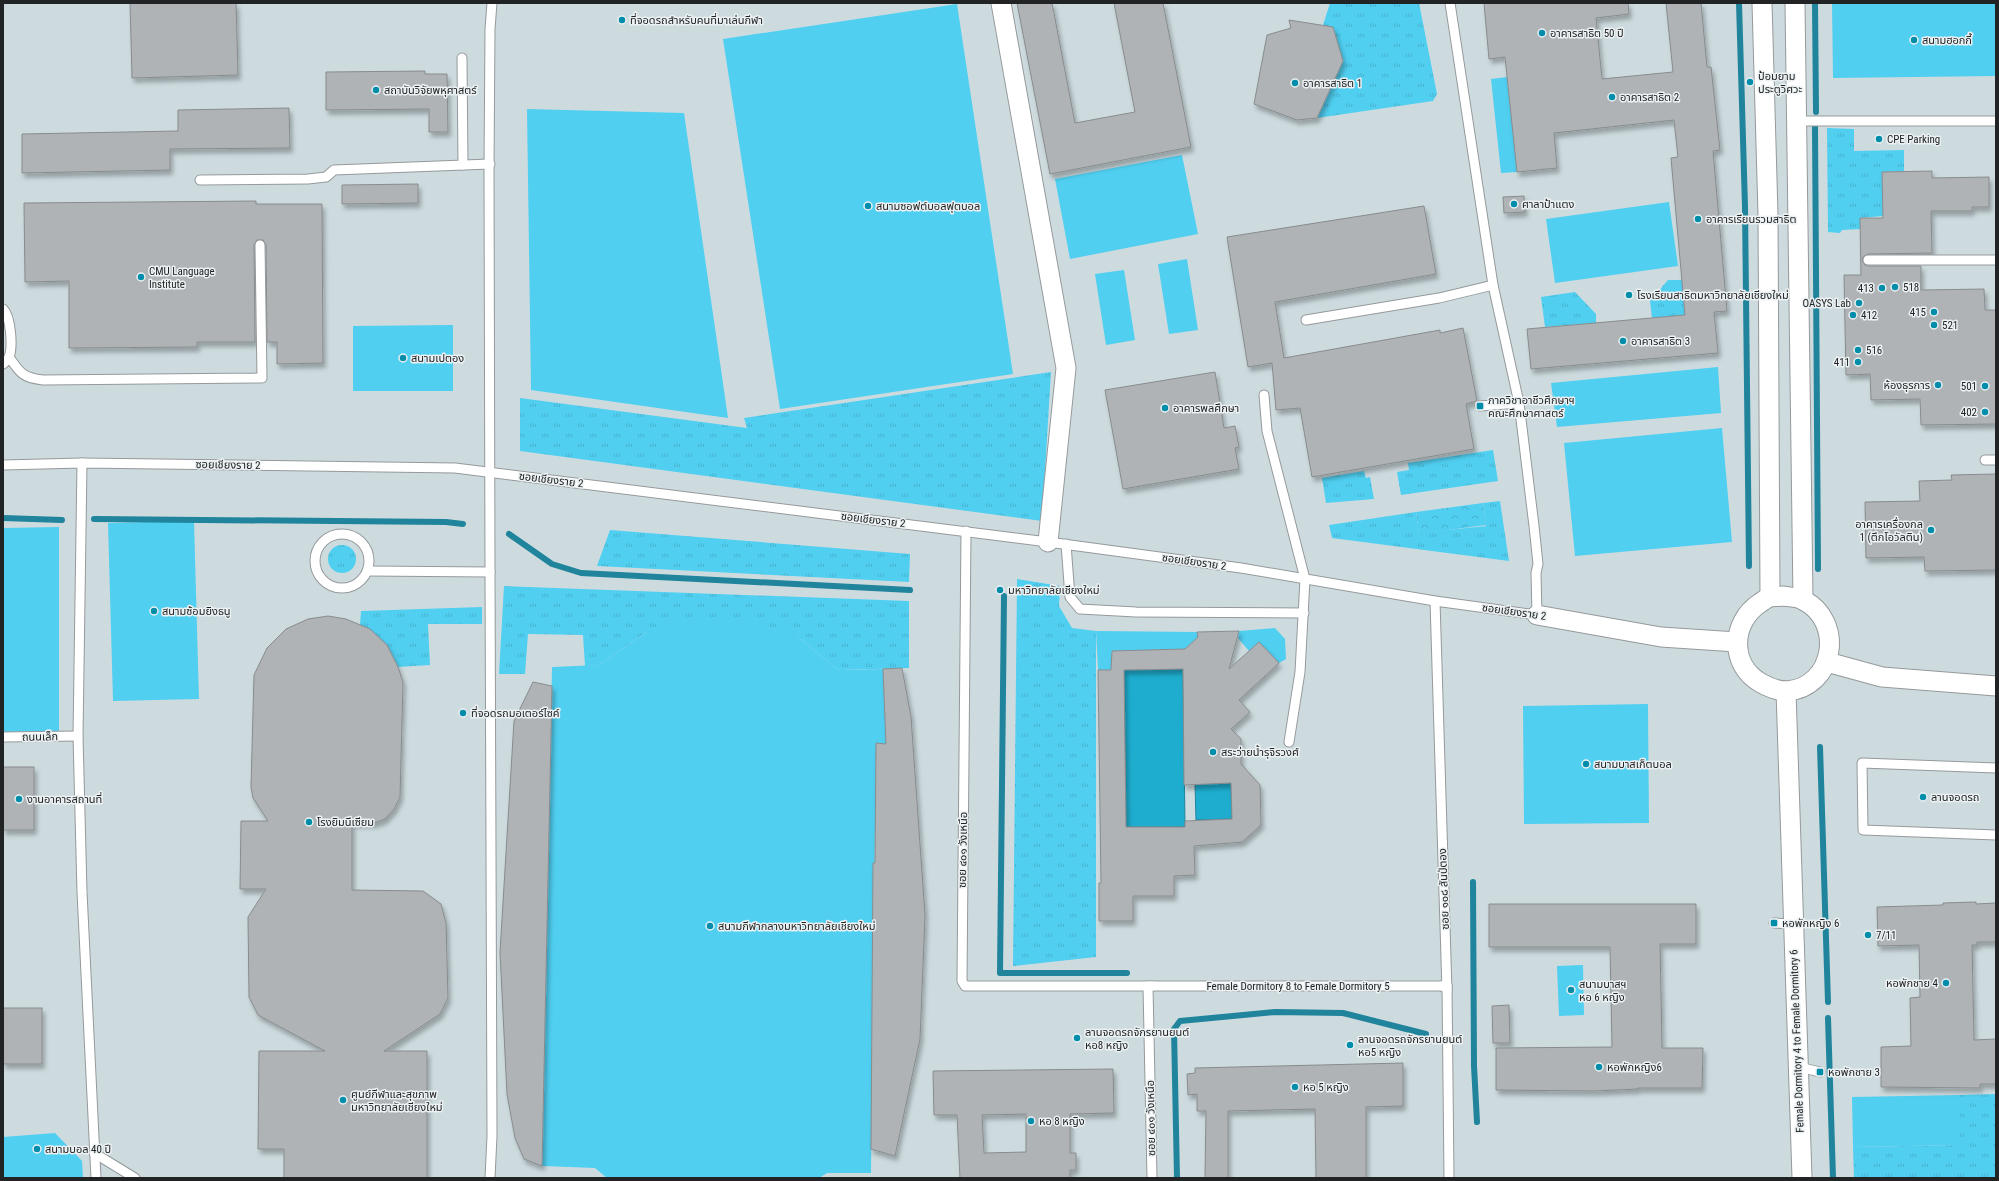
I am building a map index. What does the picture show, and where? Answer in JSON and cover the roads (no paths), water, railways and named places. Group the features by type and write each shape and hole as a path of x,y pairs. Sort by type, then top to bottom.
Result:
{"street":[{"path":"1001,3 1066,368 1048,542"},
{"path":"1762,3 1768,215 1770,597"},
{"path":"1795,3 1803,600"},
{"path":"1782,596 1803,600 1820,613 1831,637 1827,662 1820,674 1809,683 1786,691 1768,687 1755,680 1745,669 1738,656 1737,642 1741,624 1751,609 1770,597 1782,596"},
{"name":"ซอยเชียงราย 2","path":"1538,615 1661,637 1737,642"},
{"path":"1827,662 1882,677 1996,686"},
{"path":"1786,691 1793,924"},
{"path":"1799,1067 1801,1176"}],"lane":[{"path":"490,1178 492,1128 490,29 492,3"},
{"path":"1450,3 1493,285 1519,403 1538,564 1536,573 1538,615"},
{"path":"462,58 462,165"},
{"path":"1796,121 1996,121"},
{"path":"200,180 308,179 326,177 334,170 490,164"},
{"path":"3,309 9,321 9,357 20,372 25,376 43,380 262,378 260,245"},
{"path":"1868,260 1996,260"},
{"path":"1306,320 1438,298 1493,285"},
{"path":"3,364 9,357"},
{"path":"1264,395 1267,430 1305,579 1300,672 1289,742"},
{"path":"1480,406 1519,403"},
{"path":"1985,460 1996,460"},
{"path":"3,465 82,463 78,736 82,892 96,1178"},
{"name":"ซอยเชียงราย 2","path":"82,463 490,473 1066,544 1305,579 1435,601 1538,615"},
{"name":"ซอย ๔๐๑ วังเหนึอ","path":"966,531 962,981 965,986 1447,986"},
{"path":"338,534 352,536 364,544 369,557 368,571 359,583 346,588 332,587 321,578 315,566 316,551 324,540 338,534"},
{"path":"1066,544 1070,597 1080,609 1136,612 1304,613"},
{"path":"368,571 490,572"},
{"name":"ซอย ๑๐๘ สันป่ตอง","path":"1435,601 1447,986"},
{"name":"ถนนเล็ก","path":"3,738 78,736"},
{"path":"1996,768 1862,763 1862,830 1996,835"},
{"path":"1774,923 1793,924"},
{"name":"Female Dormitory 4 to Female Dormitory 6","path":"1793,924 1799,1067 1801,1176"},
{"name":"ซอย ๔๐๑ วังเหนึอ","path":"1148,986 1152,1178"},
{"path":"1447,986 1449,1178"},
{"path":"1799,1067 1820,1072"},
{"path":"94,1152 135,1178"}],"waterway":[{"path":"1739,3 1745,207 1749,566"},
{"path":"1815,3 1816,112"},
{"path":"1815,126 1818,569"},
{"path":"3,518 62,520"},
{"path":"94,519 446,522 463,524"},
{"path":"509,534 552,564 581,573 910,590"},
{"path":"1004,596 1000,973 1127,973"},
{"path":"1820,747 1828,1002"},
{"path":"1473,882 1474,1066 1477,1122"},
{"path":"1177,1178 1174,1029 1180,1021 1275,1012 1343,1013 1426,1034"},
{"path":"1828,1018 1833,1178"}],"place":[{"name":"ที่จอดรถสำหรับคนที่มาเล่นกีฬา","path":"622,20"},
{"name":"อาคารสาธิต 50 ปี","path":"1542,33"},
{"name":"สนามฮอกกี้","path":"1914,40"},
{"name":"ป้อมยาม ประตูวิศวะ","path":"1750,82"},
{"name":"อาคารสาธิต 1","path":"1295,83"},
{"name":"สถาบันวิจัยพหุศาสตร์","path":"376,90"},
{"name":"อาคารสาธิต 2","path":"1612,97"},
{"name":"CPE Parking","path":"1879,139"},
{"name":"ศาลาป้าแตง","path":"1514,204"},
{"name":"สนามซอฟต์บอลฟุตบอล","path":"868,206"},
{"name":"อาคารเรียนรวมสาธิต","path":"1698,219"},
{"name":"CMU Language Institute","path":"141,277"},
{"name":"518","path":"1895,287"},
{"name":"413","path":"1882,288"},
{"name":"โรงเรียนสาธิตมหาวิทยาลัยเชียงใหม่","path":"1629,295"},
{"name":"OASYS Lab","path":"1859,303"},
{"name":"415","path":"1934,312"},
{"name":"412","path":"1853,315"},
{"name":"521","path":"1934,325"},
{"name":"อาคารสาธิต 3","path":"1623,341"},
{"name":"516","path":"1858,350"},
{"name":"สนามเปตอง","path":"403,358"},
{"name":"411","path":"1858,362"},
{"name":"ห้องธุรการ","path":"1938,385"},
{"name":"501","path":"1985,386"},
{"name":"ภาควิชาอาชีวศึกษาฯ คณะศึกษาศาสตร์","path":"1480,406"},
{"name":"อาคารพลศึกษา","path":"1165,408"},
{"name":"402","path":"1985,412"},
{"name":"อาคารเครื่องกล 1 (ตึกโอวัลติน)","path":"1931,530"},
{"name":"มหาวิทยาลัยเชียงใหม่","path":"1000,590"},
{"name":"สนามซ้อมยิงธนู","path":"154,611"},
{"name":"ที่จอดรถมอเตอร์ไซค์","path":"463,713"},
{"name":"สระว่ายน้ำรุจิรวงศ์","path":"1213,752"},
{"name":"สนามบาสเก็ตบอล","path":"1586,764"},
{"name":"ลานจอดรถ","path":"1923,797"},
{"name":"งานอาคารสถานที่","path":"19,799"},
{"name":"โรงยิมนีเซียม","path":"309,822"},
{"name":"หอพักหญิง 6","path":"1774,923"},
{"name":"สนามกีฬากลางมหาวิทยาลัยเชียงใหม่","path":"710,926"},
{"name":"7/11","path":"1868,935"},
{"name":"หอพักชาย 4","path":"1946,983"},
{"name":"สนามบาสฯ หอ 6 หญิง","path":"1571,990"},
{"name":"ลานจอดรถจักรยานยนต์ หอ8 หญิง","path":"1077,1038"},
{"name":"ลานจอดรถจักรยานยนต์ หอ5 หญิง","path":"1350,1045"},
{"name":"หอพักหญิง6","path":"1599,1067"},
{"name":"หอพักชาย 3","path":"1820,1072"},
{"name":"หอ 5 หญิง","path":"1295,1087"},
{"name":"ศูนย์กีฬาและสุขภาพ มหาวิทยาลัยเชียงใหม่","path":"343,1100"},
{"name":"หอ 8 หญิง","path":"1031,1121"},
{"name":"สนามบอล 40 ปี","path":"37,1149"}]}
